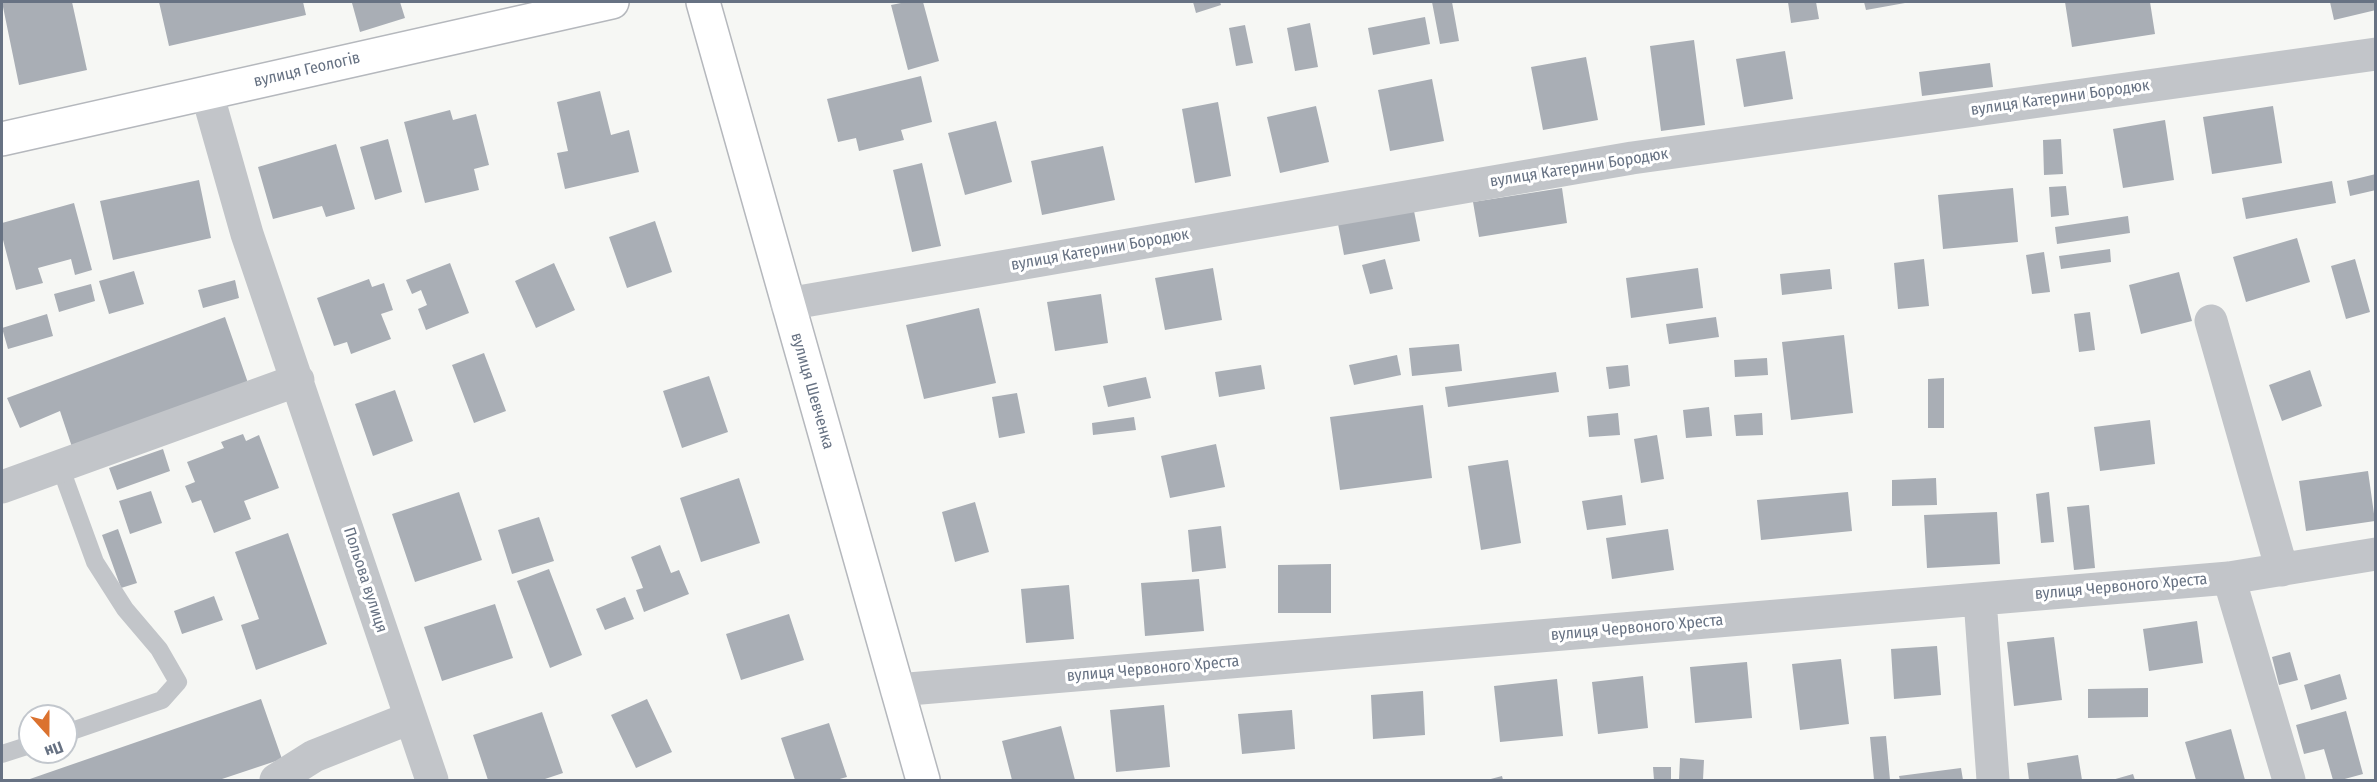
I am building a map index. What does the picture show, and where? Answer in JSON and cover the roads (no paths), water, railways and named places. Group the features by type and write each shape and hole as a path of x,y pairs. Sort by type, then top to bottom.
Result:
{"street":[{"name":"вулиця Геологів","path":"2,139 612,2"},
{"name":"вулиця Шевченка","path":"703,2 923,780"},
{"name":"вулиця Катерини Бородюк","path":"787,304 1632,158 2376,54"},
{"name":"Польова вулиця","path":"207,93 247,234 432,780"},
{"path":"2211,321 2282,570"},
{"path":"2,487 298,380"},
{"name":"вулиця Червоного Хреста","path":"897,690 2229,578 2376,554"},
{"path":"2229,578 2289,780"},
{"path":"1980,599 1993,780"},
{"path":"276,780 314,756 410,717"}],"lane":[{"path":"60,465 95,562 125,609 159,649 178,682 162,700 78,729"},
{"path":"2,754 18,749"}]}
